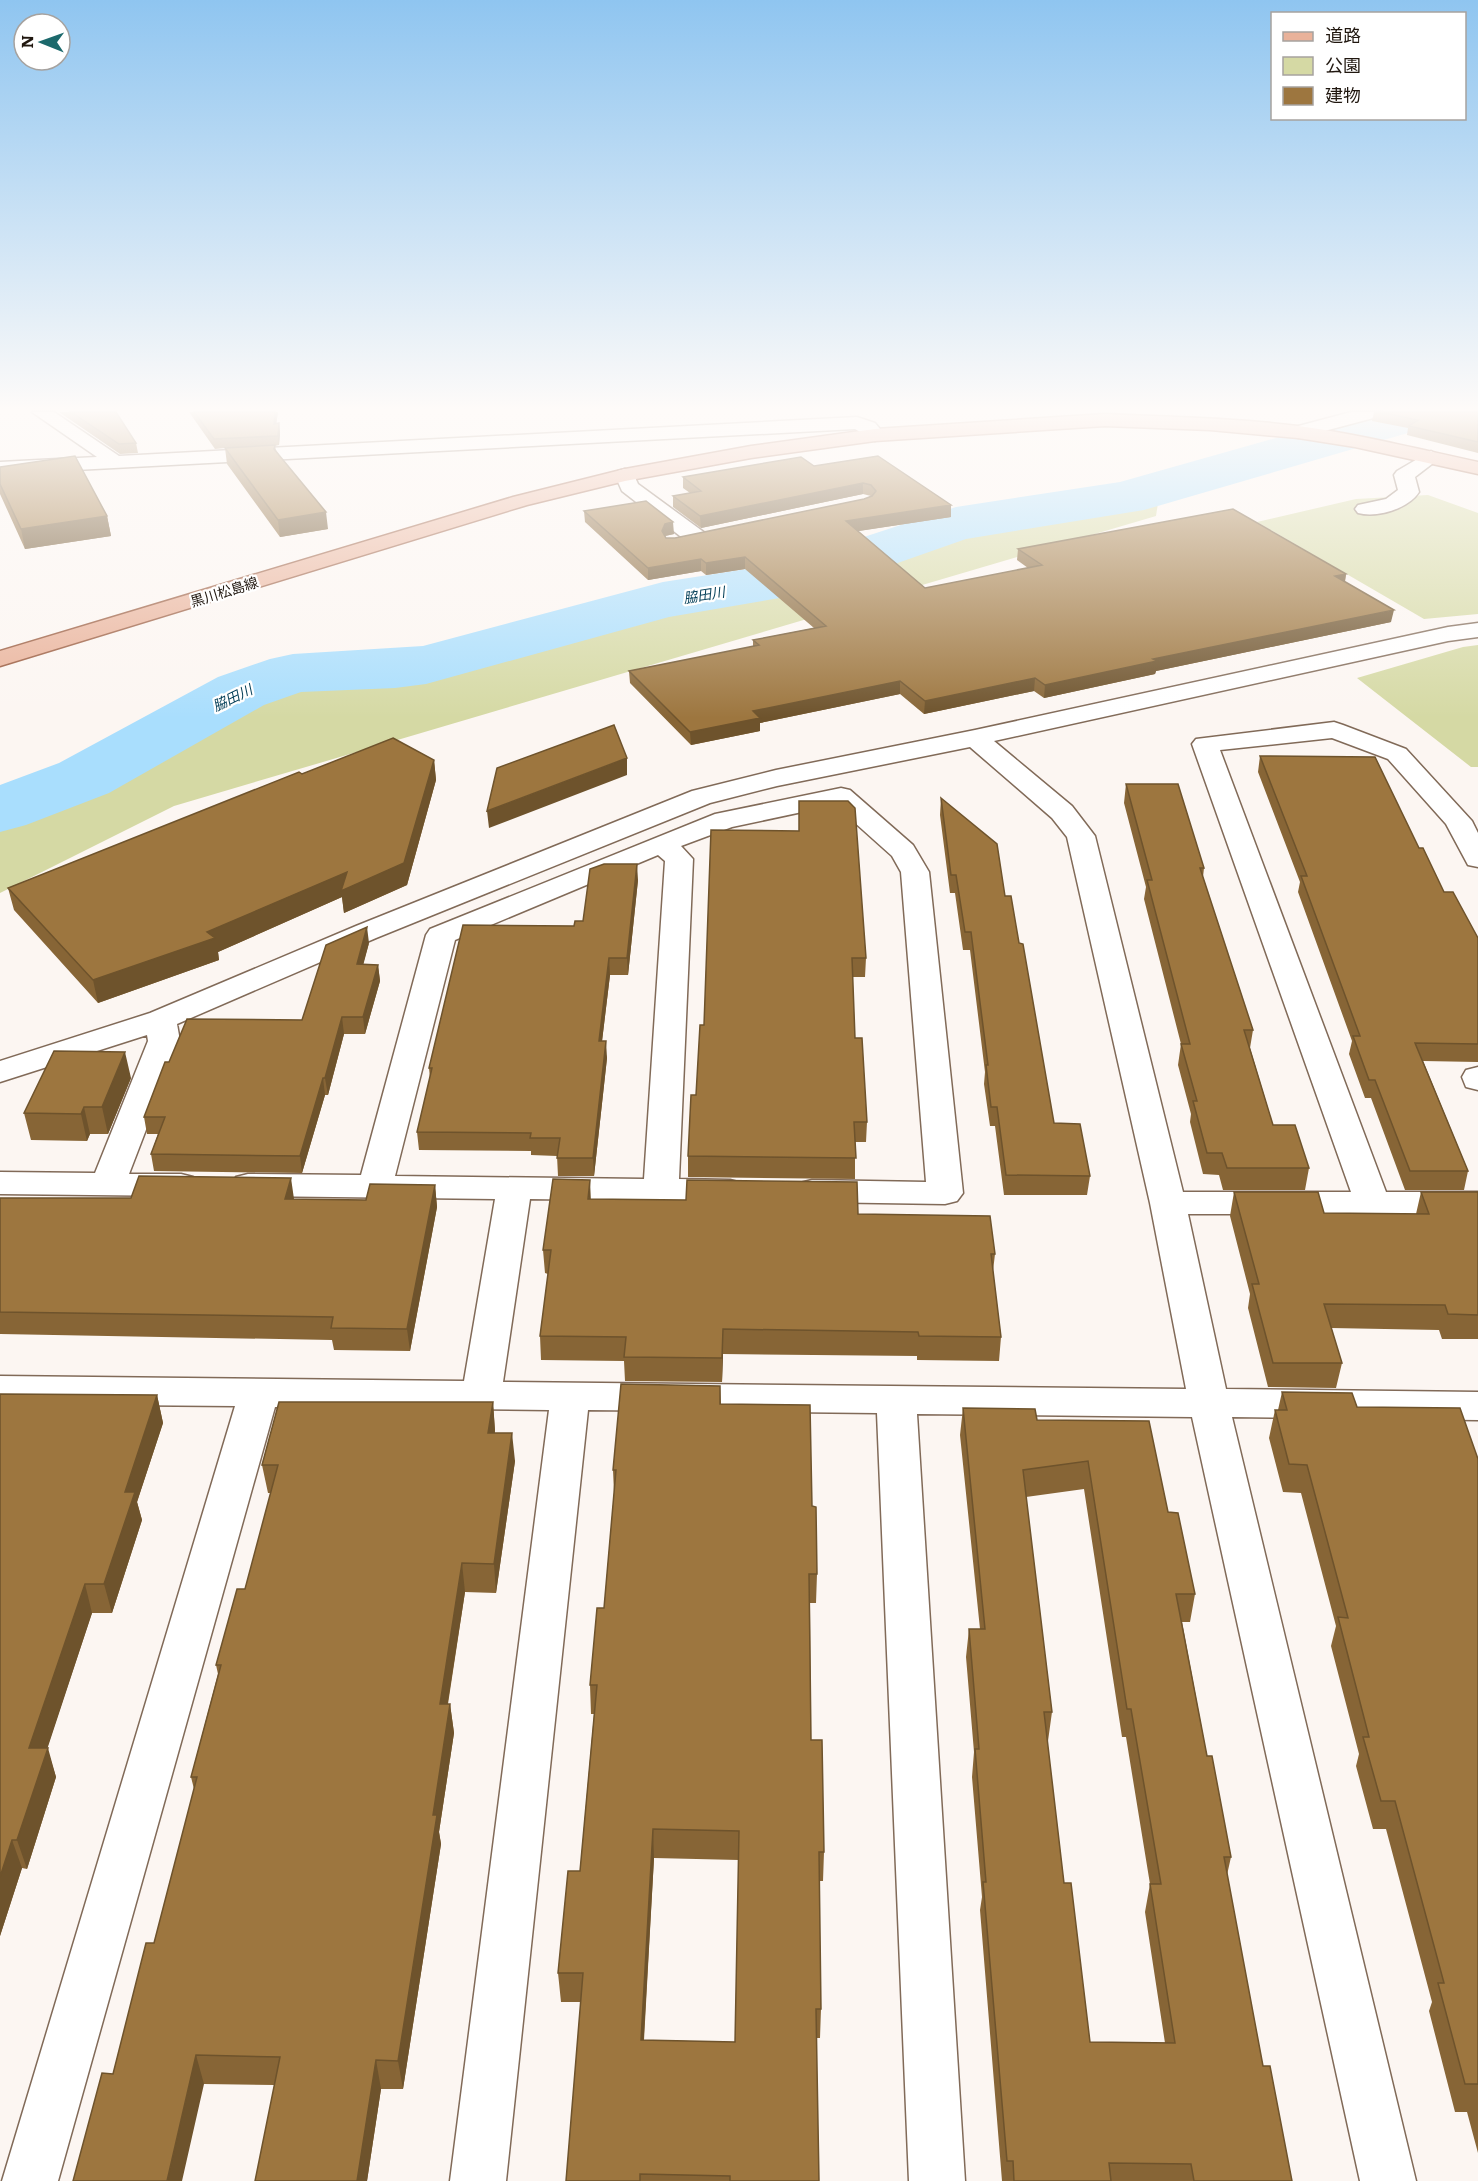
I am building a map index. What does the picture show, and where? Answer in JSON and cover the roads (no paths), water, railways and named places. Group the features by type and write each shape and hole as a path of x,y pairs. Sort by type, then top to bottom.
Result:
{"main road":[{"name":"黒川松島線","path":"0,659 478,514"}],"street":[{"path":"665,514 697,538"},
{"path":"675,542 720,533"},
{"path":"0,1072 161,1020 366,932 701,797 776,777 975,738 1448,634 1478,630"},
{"path":"1373,1204 1205,744 1334,729 1397,754 1458,821 1478,860"},
{"path":"975,738 1062,812 1080,836 1168,1203 1209,1404 1388,2181"},
{"path":"0,1183 375,1187 514,1188 945,1193 915,872 903,851 841,796 725,820 441,935 375,1187"},
{"path":"661,844 679,859 661,1190"},
{"path":"108,1184 164,1041 161,1020"},
{"path":"481,1396 514,1188"},
{"path":"1168,1203 1478,1203"},
{"path":"0,1390 1478,1406"},
{"path":"30,2181 259,1393"},
{"path":"478,2181 570,1397"},
{"path":"896,1400 937,2181"}],"waterway":[{"name":"脇田川","path":"0,810 84,778 241,691 293,673 395,669 426,665 663,600 794,579 956,524 1022,514"}]}
